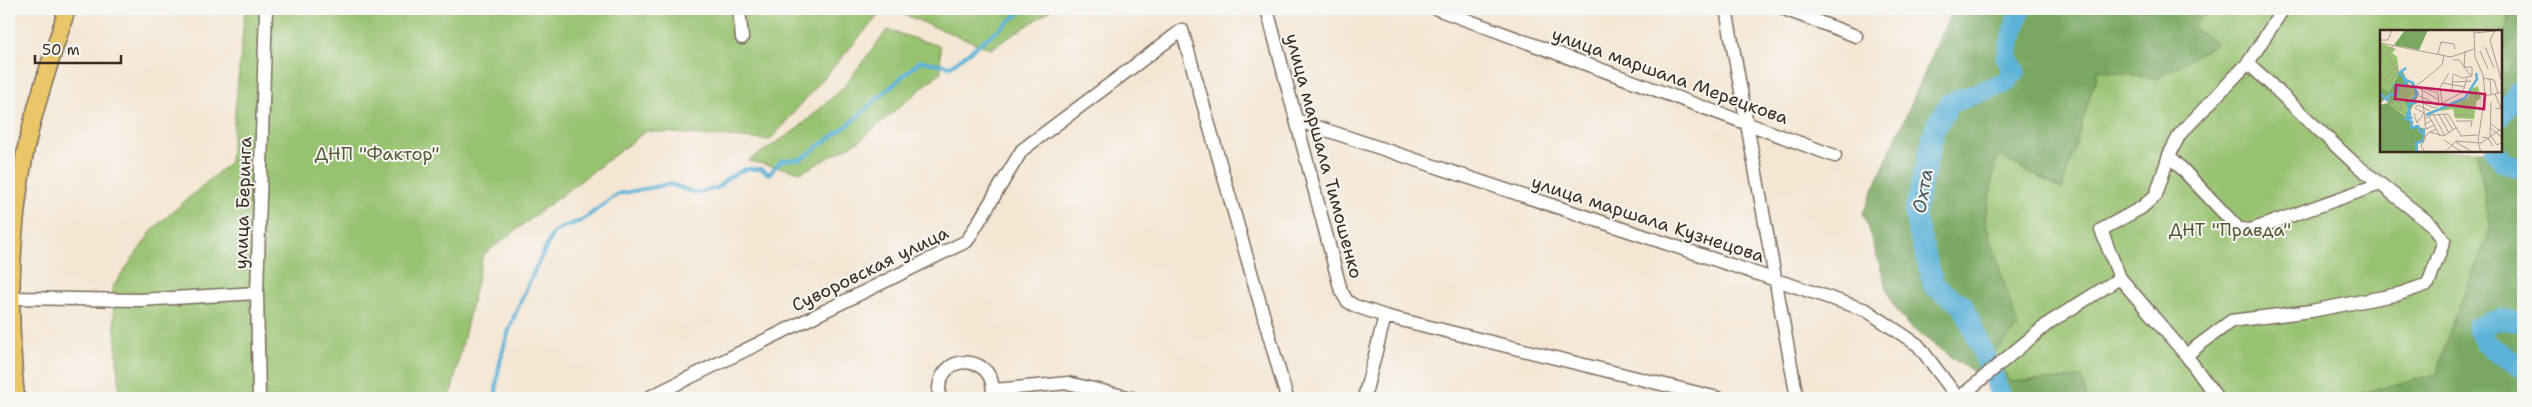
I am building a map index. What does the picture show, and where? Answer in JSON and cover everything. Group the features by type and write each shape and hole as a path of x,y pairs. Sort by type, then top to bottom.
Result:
{"main road":[{"path":"16,398 10,349 16,209 26,148 39,97 67,9"}],"street":[{"name":"улица Беринга","path":"259,398 257,293 266,9"},
{"path":"739,9 742,38"},
{"name":"улица маршала Тимошенко","path":"1267,9 1341,291 1347,301 1355,306 1385,316 1718,398"},
{"name":"улица маршала Мерецкова","path":"1438,9 1835,156"},
{"path":"1726,9 1797,398"},
{"path":"1784,9 1856,36"},
{"path":"2217,398 2186,355 2120,278 2101,230 2141,208 2156,195 2169,155 2180,134 2248,63 2283,9"},
{"name":"Суворовская улица","path":"648,398 967,241 1022,150 1182,30 1287,398"},
{"path":"2186,355 2231,321 2311,311 2400,294 2428,284 2444,241 2433,226 2354,163 2248,63"},
{"name":"улица маршала Кузнецова","path":"1296,120 1866,310 1918,345 1961,396"},
{"path":"2169,155 2239,229 2251,230 2380,184"},
{"path":"1961,396 2050,322 2120,278"},
{"path":"12,298 140,300 257,293"},
{"path":"1364,398 1385,316"},
{"path":"939,398 938,386 942,374 952,365 964,362 979,365 990,375 993,394 1068,384 1132,398"}],"green space":[{"name":"ДНП \"Фактор\"","path":"245,9 884,9 770,140 646,131 483,255 450,398 120,398 112,288 154,228 230,162"},
{"path":"889,9 1053,9 991,49"},
{"path":"1949,9 2208,9 2193,28 2217,43 2157,79 2098,70 2062,189 1997,155 1985,221 2018,328 1994,353 2010,382 2082,378 2087,398 2014,398 2011,394 1956,361 1908,325 1892,303 1863,213 1950,15"},
{"name":"ДНТ \"Правда\"","path":"2208,9 2512,9 2502,41 2502,30 2380,30 2380,152 2477,152 2491,229 2454,319 2437,374 2342,398 2087,398 2081,378 2009,382 1993,353 1985,221 1997,155 2061,189 2098,70 2216,43 2193,28"},
{"path":"2512,9 2523,9 2523,398 2342,398 2437,374 2454,319 2491,229 2477,152 2502,152 2502,41"},
{"path":"887,30 940,46 941,72 859,141 802,172 748,161 797,129 842,89"}],"waterway":[{"path":"496,398 497,377 508,334 524,292 553,233 565,226 581,221 618,194 670,184 696,193 717,188 728,178 745,169 761,169 769,174 782,160 801,159 848,125 920,61 951,66 1025,9"},
{"name":"Охта","path":"2002,398 1963,305 1934,286 1914,214 1935,128 1950,103 2005,83 2015,71 2006,57 2020,9"},
{"name":"Охта","path":"2502,115 2519,91 2523,90"},
{"name":"Охта","path":"2496,152 2504,162 2523,169"},
{"name":"Охта","path":"2523,323 2501,319 2477,327 2485,343 2523,368"}]}
